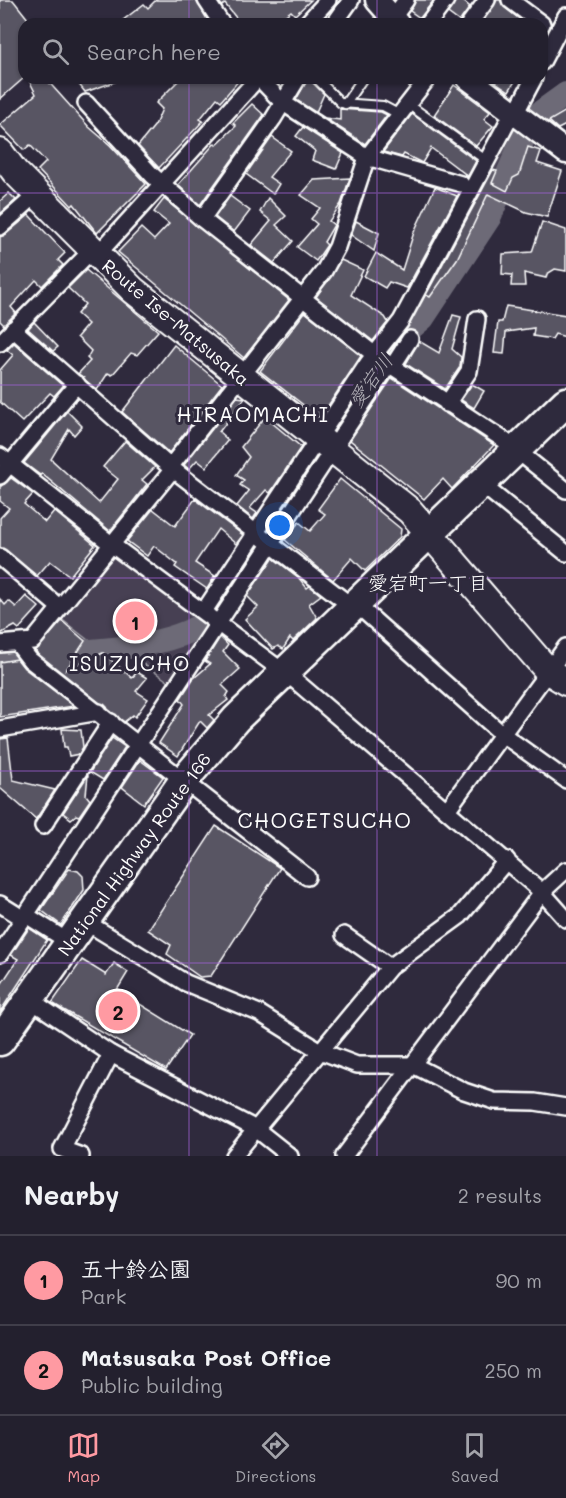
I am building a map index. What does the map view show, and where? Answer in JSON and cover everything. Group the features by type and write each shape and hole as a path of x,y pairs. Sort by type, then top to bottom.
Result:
{"highway":[{"name":"National Highway Route 166","path":"0,1041 184,780 236,719 356,606 480,483 515,451 561,416"}],"main road":[{"name":"Route Ise-Matsusaka","path":"0,152 37,194 133,290 410,511 557,676"}],"street":[{"path":"206,0 218,18"},
{"path":"312,18 328,0"},
{"path":"338,18 351,0"},
{"path":"377,0 392,18"},
{"path":"397,18 406,0"},
{"path":"432,18 446,0"},
{"path":"474,18 487,0"},
{"path":"510,0 534,18"},
{"path":"548,50 566,16"},
{"path":"0,344 162,185 254,84"},
{"path":"265,84 282,102 367,157 461,184"},
{"path":"202,219 273,119 294,84"},
{"path":"0,644 33,641 304,299 338,247 367,157 423,84"},
{"path":"476,84 566,152"},
{"path":"0,954 139,745 214,618 257,533 325,444 384,361 401,321 488,162 523,120 532,84"},
{"path":"86,104 162,185 202,219 384,361 504,440 566,490"},
{"path":"0,227 37,194"},
{"path":"447,404 469,371 477,319"},
{"path":"13,329 171,468 356,606 502,734 566,780"},
{"path":"384,361 410,339"},
{"path":"77,384 3,466 214,618 286,673 507,860 542,892 566,919"},
{"path":"214,618 272,544 325,444"},
{"path":"480,483 566,553"},
{"path":"0,557 59,607"},
{"path":"17,643 30,660 307,877"},
{"path":"447,810 502,734 557,676 566,647"},
{"path":"0,729 105,717"},
{"path":"43,826 105,717"},
{"path":"234,1156 390,966 460,916 507,860"},
{"path":"344,1156 542,892 566,870"},
{"path":"0,904 25,917 77,931 186,983 259,1013 320,1051 357,1065 413,1065 464,1091 494,1101 566,1107"},
{"path":"344,935 390,966"},
{"path":"29,999 111,1054 256,1129 290,1156"},
{"path":"81,1156 62,1149 111,1054"}],"lane":[{"path":"322,84 341,104 404,109 488,162"},
{"path":"345,104 359,84"}],"shaded area":[{"path":"510,127 521,135 499,184 484,176"},
{"path":"113,553 211,625 172,684 110,641 88,640 60,618"}],"building":[{"path":"0,0 13,0 27,18 18,18 18,83 0,99"},
{"path":"156,0 196,0 206,18 126,18 144,4 148,8"},
{"path":"218,0 311,0 295,15 291,11 282,18 236,18 225,4 222,6"},
{"path":"416,0 434,0 420,18 410,11"},
{"path":"456,0 462,0 470,7 463,18 455,18 448,13"},
{"path":"497,0 500,0 504,7 518,18 485,18"},
{"path":"31,84 50,84 89,127 110,145 146,184 97,233 74,204 72,206 38,170 46,162 30,145 24,150 0,125 36,94"},
{"path":"79,84 108,84 85,92"},
{"path":"175,84 236,84 221,101 217,98 200,119 203,121 159,168 138,146 155,125 162,109 156,103"},
{"path":"305,84 314,84 324,94 316,112 325,118 340,120 340,109 381,112 387,115 365,144 296,100"},
{"path":"499,84 513,84 509,91"},
{"path":"454,85 490,112 484,119 493,126 476,146 434,115"},
{"path":"252,104 264,115 200,205 178,185 215,143 216,145 236,126 233,123"},
{"path":"566,111 566,125 558,129 549,121"},
{"path":"412,114 476,161 468,176 431,148 422,163 404,154 402,157 383,152"},
{"path":"303,127 343,153 336,169 312,160 315,151 296,136"},
{"path":"272,137 291,151 269,177 279,184 273,194 246,174"},
{"path":"528,147 541,151 537,163 562,171 547,217 526,212 488,194 457,259 430,297 426,295 493,170 497,171 492,183 507,191 513,178 519,175"},
{"path":"350,178 341,204 329,221 334,225 324,242 327,245 316,261 297,247 317,224 311,219 320,208 301,195 314,180"},
{"path":"435,187 457,196 407,288 389,282 385,288 364,276 376,253 402,270 414,232"},
{"path":"9,193 16,200 0,214 0,201"},
{"path":"230,196 250,211 234,232 215,217"},
{"path":"268,198 286,216 276,225 293,241 274,263 251,245 271,221 260,212"},
{"path":"164,199 289,300 244,358 118,252 141,228 154,240 169,224 154,212"},
{"path":"29,215 65,253 58,260 63,265 42,286 36,280 11,307 16,313 4,325 0,321 0,237"},
{"path":"356,221 379,233 374,251 351,235"},
{"path":"542,222 566,230 566,271 555,269 547,274 546,278 524,273 525,286 511,286 512,275 502,274 503,254 532,252"},
{"path":"341,260 363,270 351,295 385,317 388,322 373,341 316,297"},
{"path":"86,270 158,331 137,355 131,353 112,375 108,373 97,390 78,374 90,361 87,358 91,351 77,337 88,324 77,314 85,304 68,288"},
{"path":"506,306 566,315 566,337 555,334 552,339 533,336 534,328 506,332 504,354 494,353 498,322 502,322"},
{"path":"305,312 361,356 320,418 260,371"},
{"path":"453,315 461,317 452,349 461,357 460,367 445,389 406,364 419,341 439,353"},
{"path":"34,322 58,347 53,351 28,329"},
{"path":"14,343 63,386 54,396 50,393 22,422 0,402 0,370 13,355 7,350"},
{"path":"174,345 222,385 169,453 122,412"},
{"path":"392,378 494,445 452,489 443,479 424,499 350,440"},
{"path":"472,384 484,391 474,408 461,400"},
{"path":"237,397 245,398 219,432 228,440 206,467 197,460 189,469 184,465"},
{"path":"67,411 82,426 74,435 69,429 51,459 99,503 118,479 103,467 125,441 155,467 142,480 147,484 110,531 42,474 40,475 24,463"},
{"path":"265,417 301,447 270,493 266,490 250,508 257,513 253,519 237,506 249,491 240,485 244,480 236,475 249,457 241,447"},
{"path":"11,478 33,494 24,504 45,522 54,511 95,545 70,576 50,561 37,576 0,547 0,518 9,508 0,501 0,487"},
{"path":"340,479 401,529 400,537 365,571 352,558 333,580 285,540 299,522 310,531 325,514 318,509"},
{"path":"195,499 243,535 236,544 218,529 195,563 215,576 207,589 175,567 177,564 154,546 147,556 127,541 153,509 175,526"},
{"path":"273,558 298,577 307,588 310,586 321,595 309,604 317,618 293,641 290,638 283,649 278,646 273,649 245,619 258,607 247,596"},
{"path":"26,596 39,607 19,629 15,626 0,634 0,599 5,605 9,601 16,607"},
{"path":"62,621 85,641 66,670 103,653 132,678 137,672 147,678 136,691 148,699 135,717 133,715 124,722 37,653 36,650"},
{"path":"220,637 228,645 223,652 240,669 222,685 229,692 226,697 228,700 209,715 214,720 207,728 200,721 178,756 159,743 184,704 180,699 193,679 210,664 205,661"},
{"path":"17,659 24,668 74,706 0,717 0,662"},
{"path":"62,729 81,730 83,747 79,754 69,756 67,747 64,747"},
{"path":"8,738 13,780 55,790 36,819 0,788 0,739"},
{"path":"112,738 125,747 103,780 90,772"},
{"path":"140,760 163,777 144,804 122,787"},
{"path":"88,775 86,795 90,800 79,816 76,815 71,819 63,813"},
{"path":"216,826 280,868 211,976 200,977 167,954 171,945 148,930"},
{"path":"69,869 78,871 83,876 84,890 61,925 41,910"},
{"path":"29,928 47,940 0,1012 0,986 18,959 11,955"},
{"path":"82,960 106,975 114,963 128,972 117,990 190,1035 166,1070 52,1003"}],"waterway":[{"name":"愛宕川","path":"0,656 80,652 140,645 167,639 191,630 211,618 378,364 389,356 405,333 423,318 489,218 523,139 541,112 566,94"}],"place":[{"name":"五十鈴公園","path":"135,621"},
{"name":"Matsusaka Post Office","path":"118,1011"}],"district":[{"name":"HIRAOMACHI","path":"253,413"},
{"name":"愛宕町一丁目","path":"428,582"},
{"name":"ISUZUCHO","path":"130,662"},
{"name":"CHOGETSUCHO","path":"325,819"}]}
